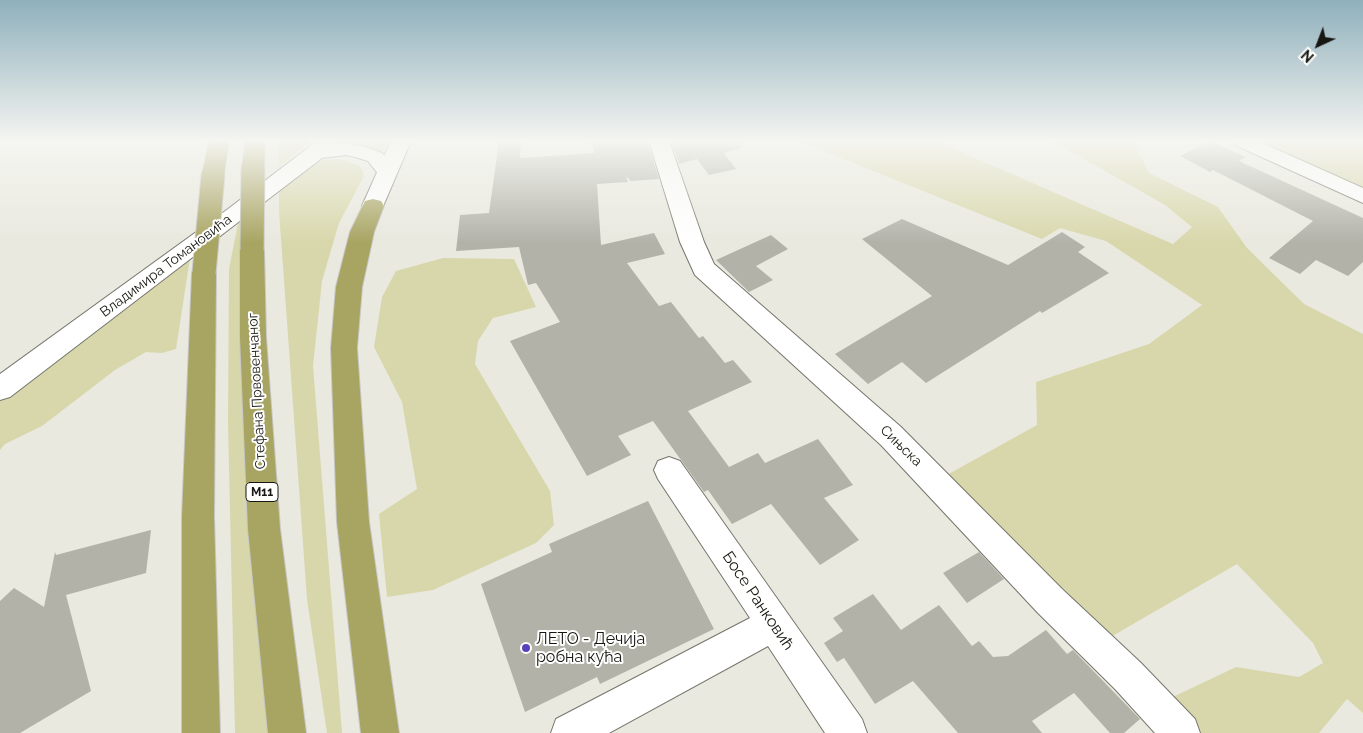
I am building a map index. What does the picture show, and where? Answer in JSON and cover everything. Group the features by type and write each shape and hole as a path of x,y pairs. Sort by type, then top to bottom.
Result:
{"highway":[{"path":"202,733 198,516 204,274 214,175"},
{"name":"Стефана Првовенчаног","path":"253,175 254,337 264,529 287,733"},
{"path":"373,206 362,232 350,287 344,348 353,522 380,733"}],"street":[{"name":"Владимира Томановића","path":"0,388 12,374 177,258 286,175"},
{"path":"373,206 386,175"},
{"name":"Сињска","path":"670,175 692,242 704,270 891,436 1050,601 1134,682 1181,733"},
{"path":"1317,175 1363,196"},
{"name":"Босе Ранковић","path":"669,470 848,733"},
{"path":"570,733 774,624"}],"green space":[{"path":"298,175 363,175 339,223 322,281 313,366 342,733 327,733 307,599 279,191"},
{"path":"884,175 1015,175 1173,244 1192,227 1165,205 1112,175 1153,175 1218,207 1247,248 1304,304 1363,334 1363,713 1347,699 1319,733 1181,733 1156,705 1236,667 1299,677 1323,663 1313,643 1237,564 1095,646 936,481 1037,425 1036,382 1149,344 1202,305 1106,241 1060,228 1042,239"},
{"path":"1316,175 1363,175 1363,196"},
{"path":"243,222 270,733 235,733 228,422 229,269 238,223"},
{"path":"190,258 176,349 162,353 146,352 115,370 42,426 5,444 0,450 0,397"},
{"path":"443,258 514,259 536,307 493,318 478,341 475,364 550,491 554,525 536,543 433,590 387,597 379,514 417,489 402,402 374,347 382,297 396,271"}],"building":[{"path":"494,175 658,175 659,179 631,181 626,176 628,182 597,184 601,245 654,233 665,254 627,263 659,306 671,302 699,338 703,336 725,363 733,360 752,382 688,411 729,467 758,453 765,463 818,439 853,485 824,498 859,540 820,565 771,504 732,524 708,490 704,492 653,421 618,436 631,455 587,476 510,341 560,322 536,283 528,285 519,247 456,251 460,215 489,213"},
{"path":"1223,175 1270,175 1363,218 1363,262 1348,276 1316,260 1300,274 1269,258 1313,221"},
{"path":"902,219 1008,265 1062,232 1085,247 1078,252 1109,273 1042,313 1040,311 926,383 902,362 868,384 835,354 932,296 862,239"},
{"path":"771,235 788,249 756,266 773,280 749,292 716,260"},
{"path":"648,501 714,629 600,684 597,677 525,712 481,584 552,552 549,544"},
{"path":"151,530 146,573 66,595 91,691 20,733 0,733 0,601 14,588 44,607 55,552 56,555"},
{"path":"979,552 1004,579 967,603 943,573"},
{"path":"873,594 901,630 939,605 972,646 979,641 993,657 1008,656 1046,630 1067,654 1073,650 1140,719 1124,733 1110,733 1074,693 1032,721 1042,733 958,733 913,681 875,704 844,658 837,662 824,643 843,631 833,618"}],"place":[{"name":"ЛЕТО - Дечија робна кућа","path":"526,648"}]}
